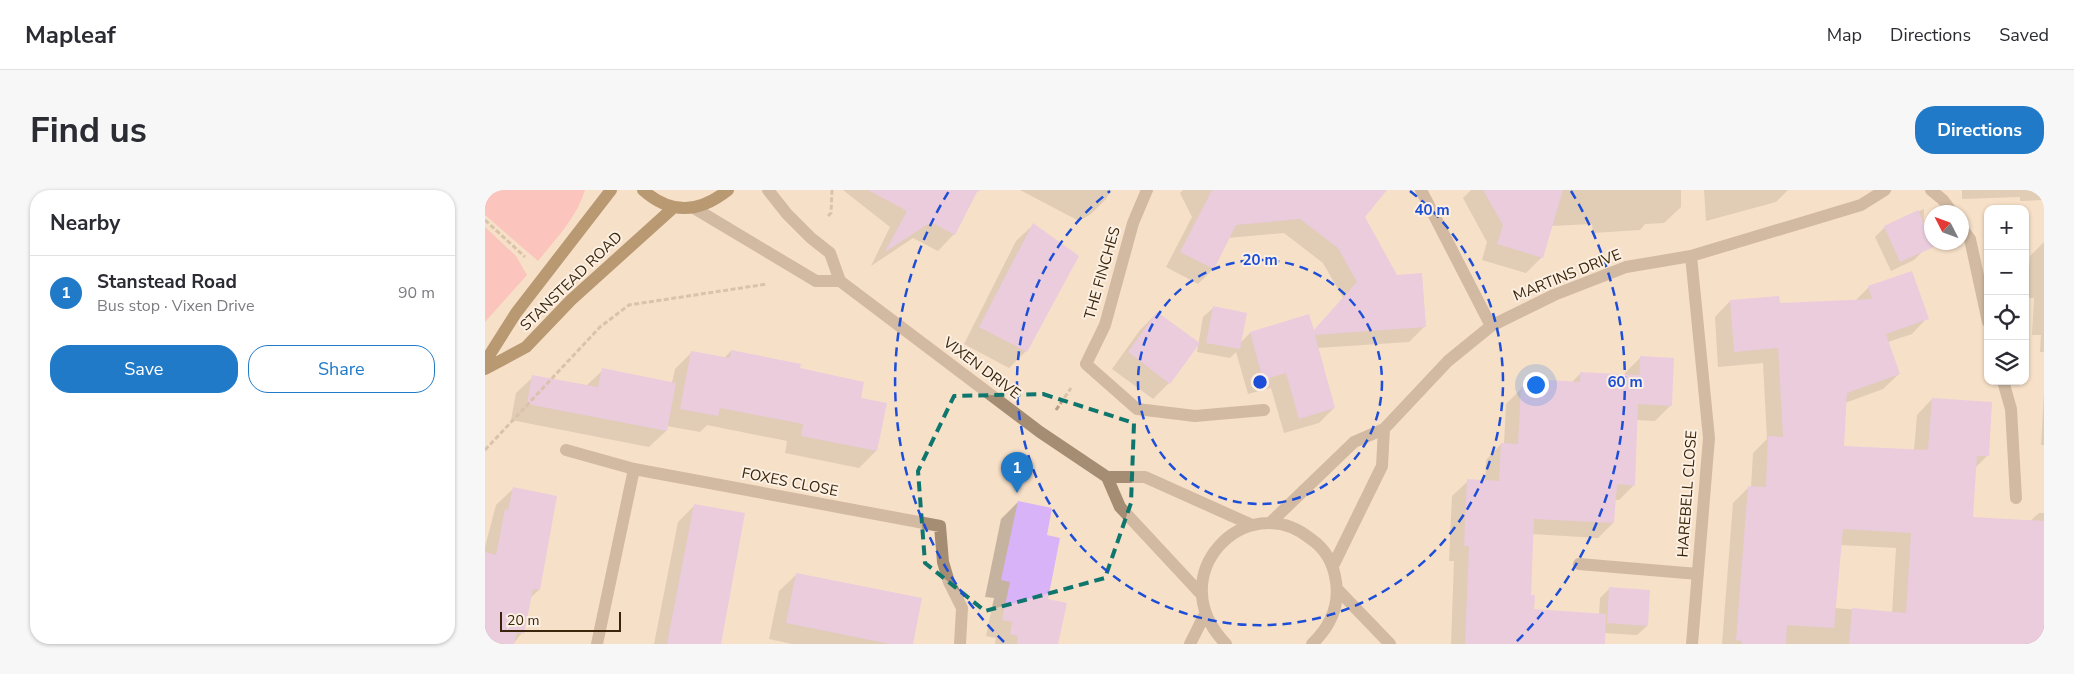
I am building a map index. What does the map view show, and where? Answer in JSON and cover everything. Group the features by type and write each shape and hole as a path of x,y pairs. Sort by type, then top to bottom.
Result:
{"main road":[{"name":"STANSTEAD ROAD","path":"485,362 516,313 611,190"},
{"path":"643,190 654,200 673,208 694,208 713,201 728,190"},
{"name":"STANSTEAD ROAD","path":"485,369 526,347 571,300 673,208"}],"street":[{"path":"694,208 816,281 840,281 830,253 811,238 787,214 768,190"},
{"name":"THE FINCHES","path":"1086,364 1105,325 1133,223 1147,190"},
{"path":"1421,190 1491,326"},
{"name":"MARTINS DRIVE","path":"1270,523 1354,442 1384,429 1448,361 1491,326 1554,295 1626,267 1691,256 1861,205 1885,190"},
{"path":"1931,190 1947,205"},
{"path":"1969,238 1984,304"},
{"name":"HAREBELL CLOSE","path":"1691,256 1709,438 1692,644"},
{"name":"VIXEN DRIVE","path":"840,281 1040,432 1107,477"},
{"path":"1086,364 1137,409 1195,416 1263,410"},
{"path":"2004,385 2011,409 2016,498"},
{"path":"1333,566 1382,466 1384,429"},
{"name":"FOXES CLOSE","path":"566,450 633,469 940,526 943,562 949,582 963,608 960,644"},
{"path":"597,644 633,469"},
{"path":"1201,594 1120,507 1107,477 1145,477 1252,525"},
{"path":"1226,644 1214,632 1205,614 1201,594 1203,574 1211,555 1222,542 1236,532 1252,525 1270,523 1287,526 1303,532 1321,546 1333,566 1338,590 1335,613 1324,633 1312,644"},
{"path":"1579,564 1698,574"},
{"path":"1338,590 1390,644"},
{"path":"1190,644 1205,614"}],"path":[{"path":"811,238 831,213 831,190"},
{"path":"485,450 600,327 629,304 773,284 790,265"},
{"path":"1040,432 1086,364"}],"highlighted area":[{"path":"1043,394 1134,423 1131,503 1105,578 985,611 925,563 918,471 954,396"}],"shaded area":[{"path":"485,190 585,190 571,219 538,261 485,215"},
{"path":"485,227 516,256 527,275 485,322"}],"building":[{"path":"868,190 981,190 977,192 955,235 931,222 885,252 907,211"},
{"path":"1212,190 1387,190 1365,217 1397,275 1422,273 1426,327 1315,335 1335,408 1299,419 1286,373 1263,380 1250,332 1309,314 1314,330 1357,282 1338,248 1300,219 1236,225 1214,269 1180,252"},
{"path":"1483,190 1563,190 1543,258 1497,244 1503,225"},
{"path":"1918,210 1924,224 1924,250 1927,250 1900,262 1884,226"},
{"path":"1033,223 1079,256 1027,352 979,327"},
{"path":"1912,271 1929,319 1886,334 1900,374 1847,393 1844,446 1928,450 1932,398 1992,402 1989,456 1977,456 1973,517 2044,521 2044,644 1849,644 1852,608 1906,613 1911,533 1843,529 1834,628 1787,625 1786,644 1742,644 1742,641 1736,640 1748,486 1766,487 1768,436 1783,437 1778,348 1734,352 1730,300 1779,296 1780,303 1872,299 1868,286"},
{"path":"1213,306 1247,313 1240,349 1206,343"},
{"path":"1157,312 1200,343 1170,384 1128,352"},
{"path":"731,350 801,364 800,368 864,382 861,398 887,403 877,451 801,436 803,424 720,408 718,416 680,409 691,351 730,358"},
{"path":"1640,356 1674,358 1672,406 1638,404 1635,486 1617,484 1614,523 1534,519 1531,595 1535,595 1534,609 1606,614 1605,644 1465,644 1469,546 1464,546 1467,479 1499,481 1501,443 1518,444 1521,387 1549,388 1549,380 1580,382 1580,372 1639,375 1639,391"},
{"path":"602,368 676,383 667,431 527,404 532,375 598,387"},
{"path":"513,487 557,496 540,590 533,589 524,634 517,632 514,644 505,644 485,640 485,552 496,555 505,509 508,510"},
{"path":"1018,501 1052,508 1047,535 1060,538 1048,599 1067,603 1058,644 1017,644 1018,636 1010,634 1012,622 1002,620 1010,582 1001,580"},
{"path":"694,504 745,513 721,644 667,644"},
{"path":"796,573 922,598 913,644 890,644 786,623"},
{"path":"1609,587 1650,590 1648,626 1607,623"}],"place":[{"name":"Stanstead Road","path":"1017,493"}]}
